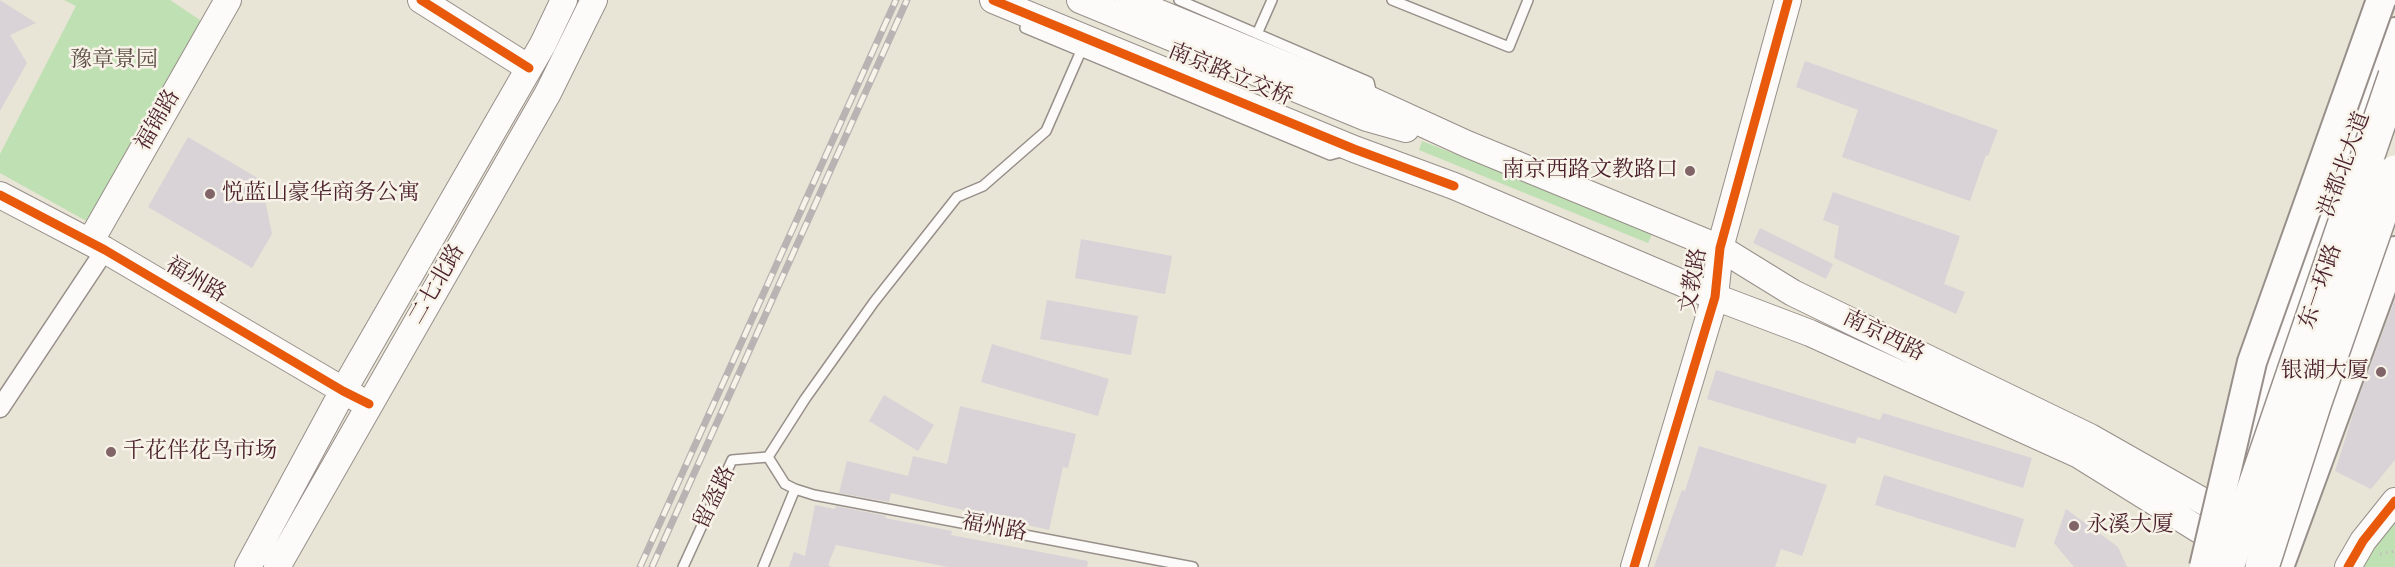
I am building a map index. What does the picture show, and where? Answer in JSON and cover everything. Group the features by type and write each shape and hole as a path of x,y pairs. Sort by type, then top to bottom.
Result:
{"highway":[{"name":"东一环路","path":"2227,567 2395,76"},
{"name":"东一环路","path":"2276,566 2315,402 2395,172"}],"main road":[{"name":"福锦路","path":"98,246 228,0"},
{"path":"421,0 529,68"},
{"name":"二七北路","path":"248,567 343,391 529,68 564,0"},
{"name":"二七北路","path":"277,567 548,93 594,0"},
{"name":"南京路立交桥","path":"993,0 1354,149 1454,186"},
{"name":"南京路立交桥","path":"1033,0 1364,136 1454,186"},
{"name":"南京路立交桥","path":"1080,0 1367,118 1467,144"},
{"name":"南京路立交桥","path":"1128,0 1373,101 1467,144"},
{"name":"文教路","path":"1634,567 1715,297 1720,248 1788,0"},
{"path":"2204,567 2252,362 2381,0"},
{"name":"洪都北大道","path":"2194,567 2246,437 2395,32"},
{"name":"南京西路","path":"1467,144 1720,248 1793,293 2090,437 2276,566"},
{"name":"南京西路","path":"1454,186 1715,297 1810,333 2079,455 2211,521 2238,567"},
{"name":"福州路","path":"0,195 98,246 343,391 369,404"},
{"path":"2276,566 2395,251"},
{"path":"2348,567 2363,541 2395,501"}],"street":[{"name":"福锦路","path":"0,408 98,246"}],"lane":[{"path":"1179,0 1369,82 1373,101"},
{"path":"1257,34 1272,0"},
{"path":"1392,0 1509,47 1528,0"},
{"path":"1025,28 1330,155 1354,149"},
{"path":"763,567 795,489 785,484 768,457 805,399 874,302 957,197 983,186 1046,132 1082,51"},
{"name":"留盔路","path":"684,567 732,460 768,457"},
{"name":"福州路","path":"795,489 814,495 1193,567"}],"green space":[{"name":"豫章景园","path":"64,0 170,0 203,22 90,223 0,173 0,154 76,6"},
{"path":"1422,141 1653,232 1648,243 1419,150"},
{"path":"2395,521 2395,567 2359,567"}],"building":[{"path":"0,0 36,23 10,35 27,63 0,111"},
{"path":"1805,61 1998,130 1988,156 1986,155 1970,201 1842,157 1858,110 1796,87"},
{"name":"悦蓝山豪华商务公寓","path":"188,137 261,180 272,234 252,268 148,207"},
{"path":"1833,192 1960,236 1944,284 1965,292 1956,314 1834,258 1839,226 1823,220"},
{"path":"1760,228 1833,264 1826,279 1753,243"},
{"path":"1081,239 1172,256 1165,294 1075,278"},
{"name":"银湖大厦","path":"2395,299 2395,460 2371,489 2335,471 2356,405"},
{"path":"1047,300 1138,316 1131,355 1040,339"},
{"path":"992,344 1109,379 1098,416 981,382"},
{"path":"1716,370 1880,420 1883,413 2032,458 2023,488 1858,437 1855,444 1707,399"},
{"path":"884,395 934,425 918,451 869,421"},
{"path":"960,406 1076,434 1068,468 1063,467 1049,530 891,493 889,502 839,493 847,461 908,476 913,456 947,464"},
{"path":"1699,446 1827,485 1802,556 1781,549 1775,567 1654,567 1682,490 1685,491"},
{"path":"1884,475 2024,519 2015,548 1875,505"},
{"path":"815,505 835,509 836,506 886,516 885,518 952,531 951,535 1088,561 1087,567 948,567 836,545 828,565 831,567 789,567 794,552 805,556"},
{"name":"永溪大厦","path":"2066,509 2118,547 2127,567 2074,567 2054,543"}],"railway":[{"path":"640,567 896,0"},
{"path":"652,567 907,0"}],"cycle path":[{"path":"421,0 529,68"},
{"path":"993,0 1354,149 1454,186"},
{"path":"1634,567 1715,297 1720,248 1788,0"},
{"path":"0,195 105,250 343,391 369,404"},
{"path":"2348,567 2363,541 2395,501"}],"place":[{"name":"南京西路文教路口","path":"1690,171"},
{"name":"悦蓝山豪华商务公寓","path":"210,194"},
{"name":"银湖大厦","path":"2381,372"},
{"name":"千花伴花鸟市场","path":"111,452"},
{"name":"永溪大厦","path":"2074,526"}]}
